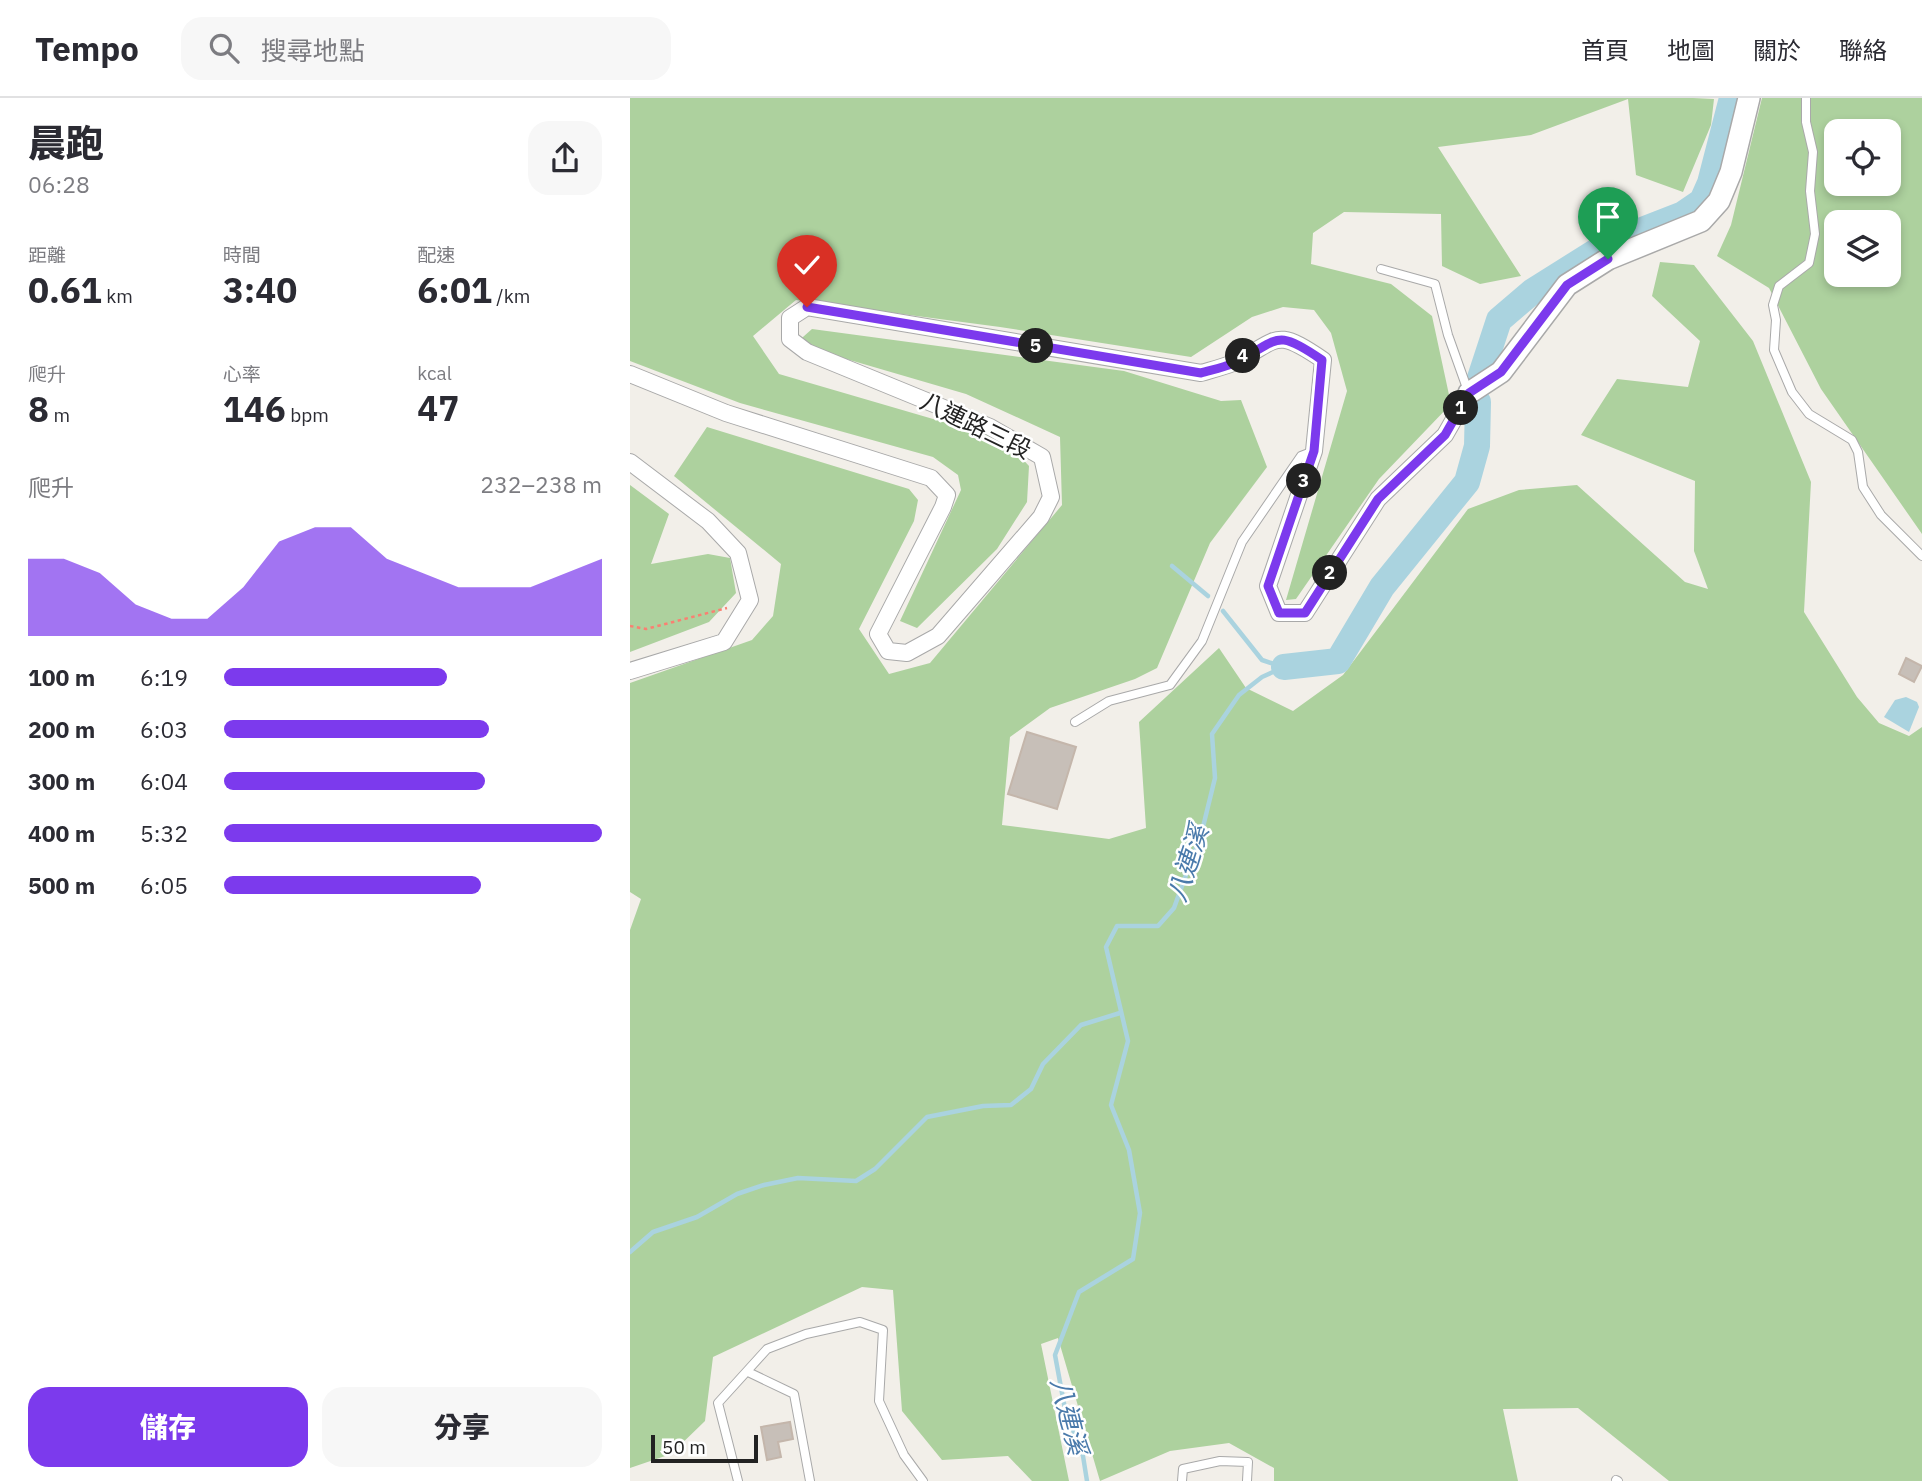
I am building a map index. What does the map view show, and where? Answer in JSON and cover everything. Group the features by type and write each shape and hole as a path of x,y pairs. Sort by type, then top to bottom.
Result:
{"street":[{"path":"1314,451 1268,586 1279,613 1305,613 1378,499 1445,435 1469,393 1501,372 1567,285 1608,259 1701,221 1719,201 1731,172 1749,98"},
{"name":"八連路三段","path":"630,374 726,413 931,478 947,495 943,507 878,635 888,650 907,653 938,636 1041,517 1051,497 1042,457 990,427 807,352 790,338 790,318 807,307 1201,373 1233,363 1274,338 1296,342 1322,360 1314,451"},
{"path":"630,462 708,521 737,554 750,600 724,642 630,671"}],"lane":[{"path":"1806,98 1806,122 1813,152 1810,191 1815,234 1809,263 1779,286 1773,305 1776,320 1774,350 1792,392 1809,414 1852,440 1858,453 1863,487 1881,515 1922,556"},
{"path":"1381,269 1435,284 1448,335 1469,393"},
{"path":"1075,722 1109,701 1170,685 1202,641 1242,542 1301,456 1314,451"},
{"path":"737,1481 718,1403 767,1349 806,1334 860,1322 883,1330 879,1401 904,1455 923,1481"},
{"path":"748,1372 794,1394 810,1481"},
{"path":"1182,1481 1183,1469 1220,1461 1248,1462 1247,1481"}],"path":[{"path":"630,626 646,629 747,603"}],"green space":[{"path":"630,98 1714,99 1711,125 1683,192 1636,175 1628,99 1531,135 1438,147 1521,276 1480,284 1442,266 1441,214 1344,212 1313,233 1311,264 1391,284 1432,316 1451,404 1379,479 1296,599 1286,600 1347,391 1331,333 1314,310 1283,307 1252,317 1191,357 1000,327 796,300 753,336 779,374 1005,440 1029,466 1027,502 997,549 917,628 900,621 961,490 958,475 933,457 740,403 630,361"},
{"path":"1762,98 1922,98 1922,534 1821,389 1769,288 1717,256 1731,225"},
{"path":"1660,262 1694,265 1753,341 1811,482 1804,612 1857,697 1879,723 1909,736 1922,727 1922,1481 1669,1481 1578,1408 1503,1409 1518,1481 1274,1481 1274,1468 1229,1443 1170,1451 1100,1481 1058,1338 1041,1344 1069,1481 1032,1481 1008,1456 942,1460 902,1411 893,1290 862,1287 713,1357 705,1421 671,1454 630,1468 630,930 641,899 630,892 630,683 752,640 773,616 781,564 674,476 707,427 909,489 918,500 914,521 859,629 889,674 930,663 1062,505 1060,437 966,394 795,344 812,329 1124,371 1221,401 1241,400 1267,467 1210,543 1157,668 1135,679 1050,708 1010,737 1002,825 1109,839 1146,828 1139,722 1219,648 1246,688 1293,711 1343,675 1468,509 1519,490 1577,485 1685,582 1708,589 1694,551 1695,481 1581,435 1617,379 1688,387 1700,341 1652,296"},
{"path":"630,485 669,514 651,564 708,554 730,558 736,593 709,622 630,652"}],"water":[{"path":"1906,697 1917,702 1919,707 1909,732 1884,717 1895,700"}],"building":[{"path":"1906,658 1922,666 1914,682 1899,674"},
{"path":"1027,732 1076,747 1057,809 1008,794"},
{"path":"790,1422 793,1439 778,1442 781,1457 767,1460 761,1427"}],"waterway":[{"name":"八連溪","path":"1478,384 1499,320 1533,291 1611,242 1683,214 1702,201 1710,183 1732,98"},
{"name":"八連溪","path":"1284,667 1338,661 1382,587 1467,482 1477,446 1478,402"},
{"path":"1172,566 1208,596"},
{"path":"1223,611 1262,660 1283,667"},
{"name":"八連溪","path":"1087,1481 1083,1456 1065,1409 1055,1355 1079,1292 1133,1259 1140,1213 1129,1150 1111,1105 1128,1041 1106,947 1117,926 1158,926 1174,908 1202,831 1215,778 1212,734 1239,695 1262,677 1284,667"},
{"path":"630,1252 653,1232 697,1217 737,1194 764,1185 798,1178 856,1181 875,1169 927,1117 983,1106 1011,1105 1031,1089 1043,1064 1081,1025 1120,1013"}],"route":[{"path":"807,307 1201,373 1233,363 1274,338 1296,342 1322,360 1314,451 1268,586 1279,613 1305,613 1378,499 1445,435 1469,393 1501,372 1553,307 1567,285 1608,259"}]}
